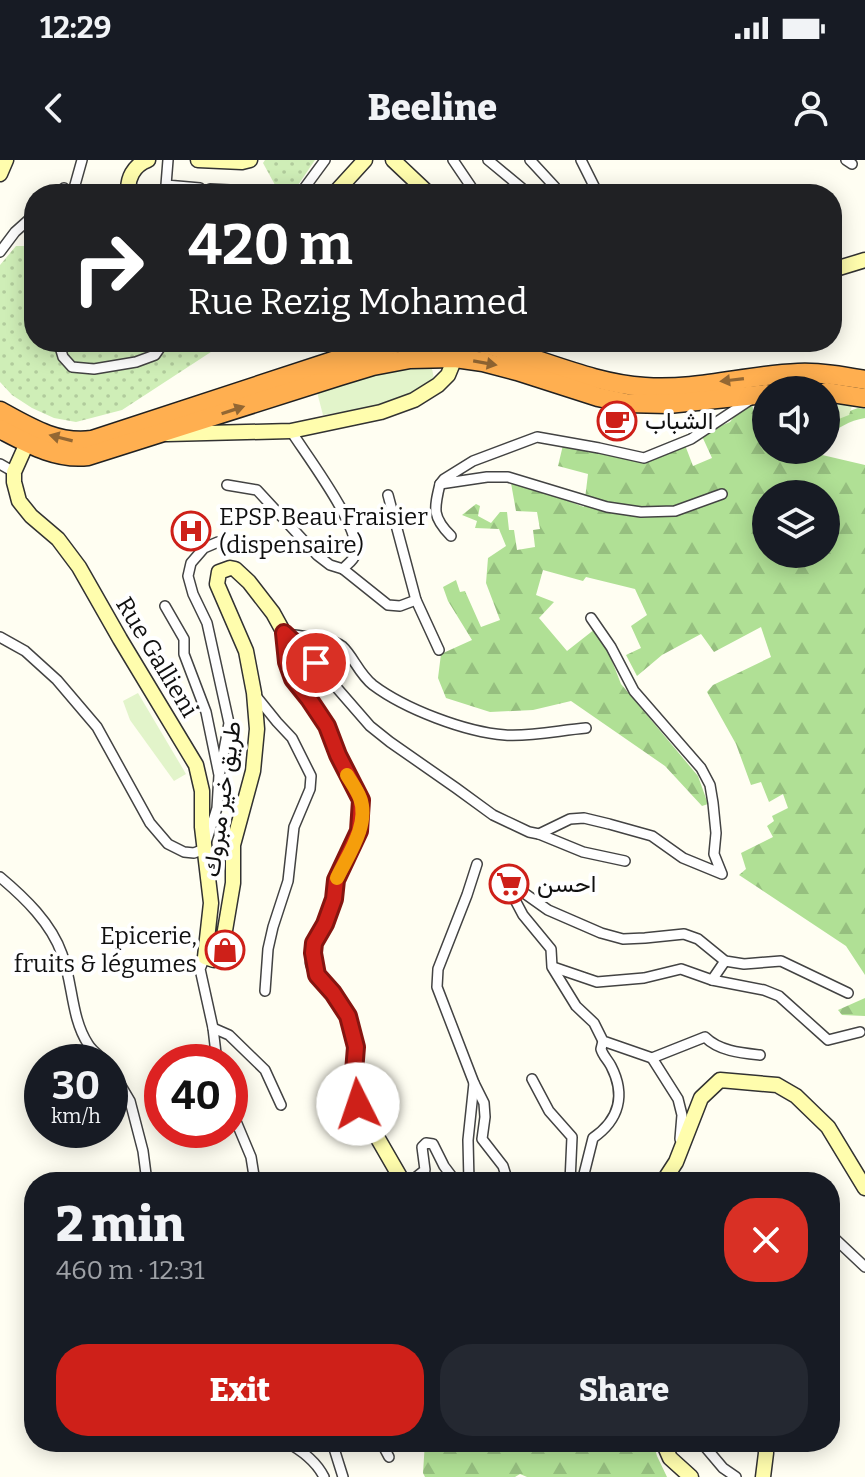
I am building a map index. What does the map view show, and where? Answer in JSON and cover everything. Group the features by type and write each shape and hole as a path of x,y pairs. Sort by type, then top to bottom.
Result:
{"highway":[{"path":"0,411 52,437 92,440 364,352"},
{"path":"511,352 596,379 643,387 689,386 798,373 865,380"},
{"path":"0,429 57,454 80,457 96,455 373,366 410,359 455,358 505,367 579,392 626,403 656,405 752,395"},
{"path":"840,394 865,398"}],"street":[{"path":"0,174 6,160"},
{"path":"69,184 82,160"},
{"path":"129,184 132,172 148,160"},
{"path":"166,184 168,160"},
{"path":"198,160 250,160"},
{"path":"307,184 325,160"},
{"path":"345,184 365,160"},
{"path":"393,160 418,184"},
{"path":"453,160 469,184"},
{"path":"488,160 517,184"},
{"path":"530,160 552,184"},
{"path":"581,160 593,184"},
{"path":"0,252 24,224"},
{"path":"842,267 865,260"},
{"path":"62,352 72,367 94,369 136,362 157,352"},
{"path":"159,434 291,431 381,412 414,400 438,385 448,375 455,358"},
{"path":"451,536 440,525 435,512 440,484 473,461 537,437 644,458 691,439 752,401"},
{"path":"291,431 346,517 354,536 354,558 343,569"},
{"path":"0,464 14,472 27,443"},
{"name":"Rue Gallieni","path":"14,472 19,501 58,539 79,567 196,765 202,791 204,849 211,903 205,957 200,969 215,1044"},
{"path":"440,484 508,477 607,507 641,512 675,511 722,494"},
{"path":"227,485 257,490 317,555 330,565 343,569 388,605 400,606 416,600"},
{"path":"388,495 416,600 439,650"},
{"path":"0,637 25,651 57,680 97,727 150,823 168,844 184,852 194,853 204,849 217,808 219,775 229,723 207,623 188,576 191,563 204,548 218,542"},
{"name":"طريق خير مبروك","path":"205,957 214,960 220,956 227,927 233,883 233,845 253,771 257,729 246,651 217,584 219,572 230,568 249,582 273,613 284,633 287,662 293,679 327,726 361,800 359,831 336,880 334,899 325,924 314,943 313,963 317,975 348,1016 356,1047 353,1084 358,1104 397,1172"},
{"path":"165,606 184,639 184,654 206,712 219,775"},
{"path":"539,834 570,819 584,818 652,836 683,858 723,873 714,854 716,833 710,785 701,768 634,691 611,647 591,618"},
{"path":"284,633 310,656 370,726 493,815 583,852 625,861"},
{"path":"284,633 328,640 342,647 363,676 375,686 447,723 508,735 586,728"},
{"path":"254,693 292,738 311,776 310,789 294,827 288,881 268,949 265,991"},
{"path":"477,864 438,969 437,987 484,1103 482,1139 505,1172"},
{"path":"0,877 30,904 62,951 76,1017 88,1044"},
{"path":"584,1172 593,1138 606,1129 616,1114 616,1081 603,1055 603,1041 594,1023 576,1006 552,967 551,949 523,915 506,883 548,910 601,933 623,939 684,934 698,939 725,961 744,964 781,961 848,993"},
{"path":"712,980 725,961"},
{"path":"552,967 597,982 644,978 681,969 779,996 828,1040 860,1032"},
{"path":"213,1028 229,1035 265,1070 281,1105"},
{"path":"652,1058 705,1037 713,1046 760,1055"},
{"path":"603,1041 652,1058 678,1099 682,1115 678,1158"},
{"path":"532,1079 549,1111 572,1137 570,1172"},
{"path":"669,1172 678,1158 701,1098 720,1080 777,1085 796,1096 828,1127 865,1188"},
{"path":"469,1172 468,1140 474,1083"},
{"path":"128,1098 146,1172"},
{"path":"422,1172 425,1170 422,1147 426,1143 433,1144 448,1172"},
{"path":"247,1148 253,1172"},
{"path":"840,1243 865,1267"},
{"path":"302,1452 324,1477"},
{"path":"335,1452 343,1477"},
{"path":"386,1452 389,1457"},
{"path":"667,1452 691,1477"},
{"path":"709,1452 736,1477"},
{"path":"763,1477 766,1452"}],"green space":[{"path":"265,160 315,160 299,184 275,184 263,163"},
{"path":"16,246 24,246 24,352 211,352 122,410 76,422 54,418 12,395 0,382 0,265"},
{"path":"431,364 435,383 386,406 323,415 317,392 398,368"},
{"path":"752,403 752,464 840,464 840,459 865,465 865,975 846,946 739,875 746,869 741,853 773,837 767,826 774,821 772,816 788,808 783,794 769,802 761,782 751,785 736,744 707,692 713,685 771,657 761,627 714,652 701,634 662,655 637,676 626,655 641,648 631,626 647,615 635,589 586,577 583,581 543,570 536,595 554,602 539,618 567,651 595,629 605,643 621,684 698,776 708,804 702,806 665,766 571,701 533,710 490,712 446,698 438,678 441,654 472,640 443,587 456,580 460,592 465,591 481,627 500,620 486,583 488,558 506,546 499,529 475,528 477,521 462,515 476,504 480,506 478,516 491,523 500,512 507,512 509,530 514,530 517,550 535,547 533,530 540,529 537,512 516,511 511,483 531,487 584,507 588,474 558,466 563,445 649,455 685,445 693,466 712,458 701,434 730,422 744,405"},
{"path":"840,405 852,406 849,415 840,419"},
{"path":"865,409 865,418 840,428 840,416"},
{"path":"138,693 186,774 174,781 130,720 123,701"},
{"path":"865,998 865,1016 842,1015 838,1010"},
{"path":"424,1452 656,1452 667,1477 527,1477 520,1474 515,1477 425,1477"}],"slow traffic":[{"path":"337,878 359,831 362,813 361,800 347,775"}],"place":[{"name":"الشباب","path":"617,421"},
{"name":"EPSP Beau Fraisier (dispensaire)","path":"191,531"},
{"name":"احسن","path":"509,884"},
{"name":"Epicerie, fruits & légumes","path":"225,950"}],"route":[{"path":"316,663 284,633 287,662 293,679 327,726 361,800 359,831 336,880 334,899 314,943 313,953 317,975 348,1016 356,1047 353,1084 358,1104"}]}
